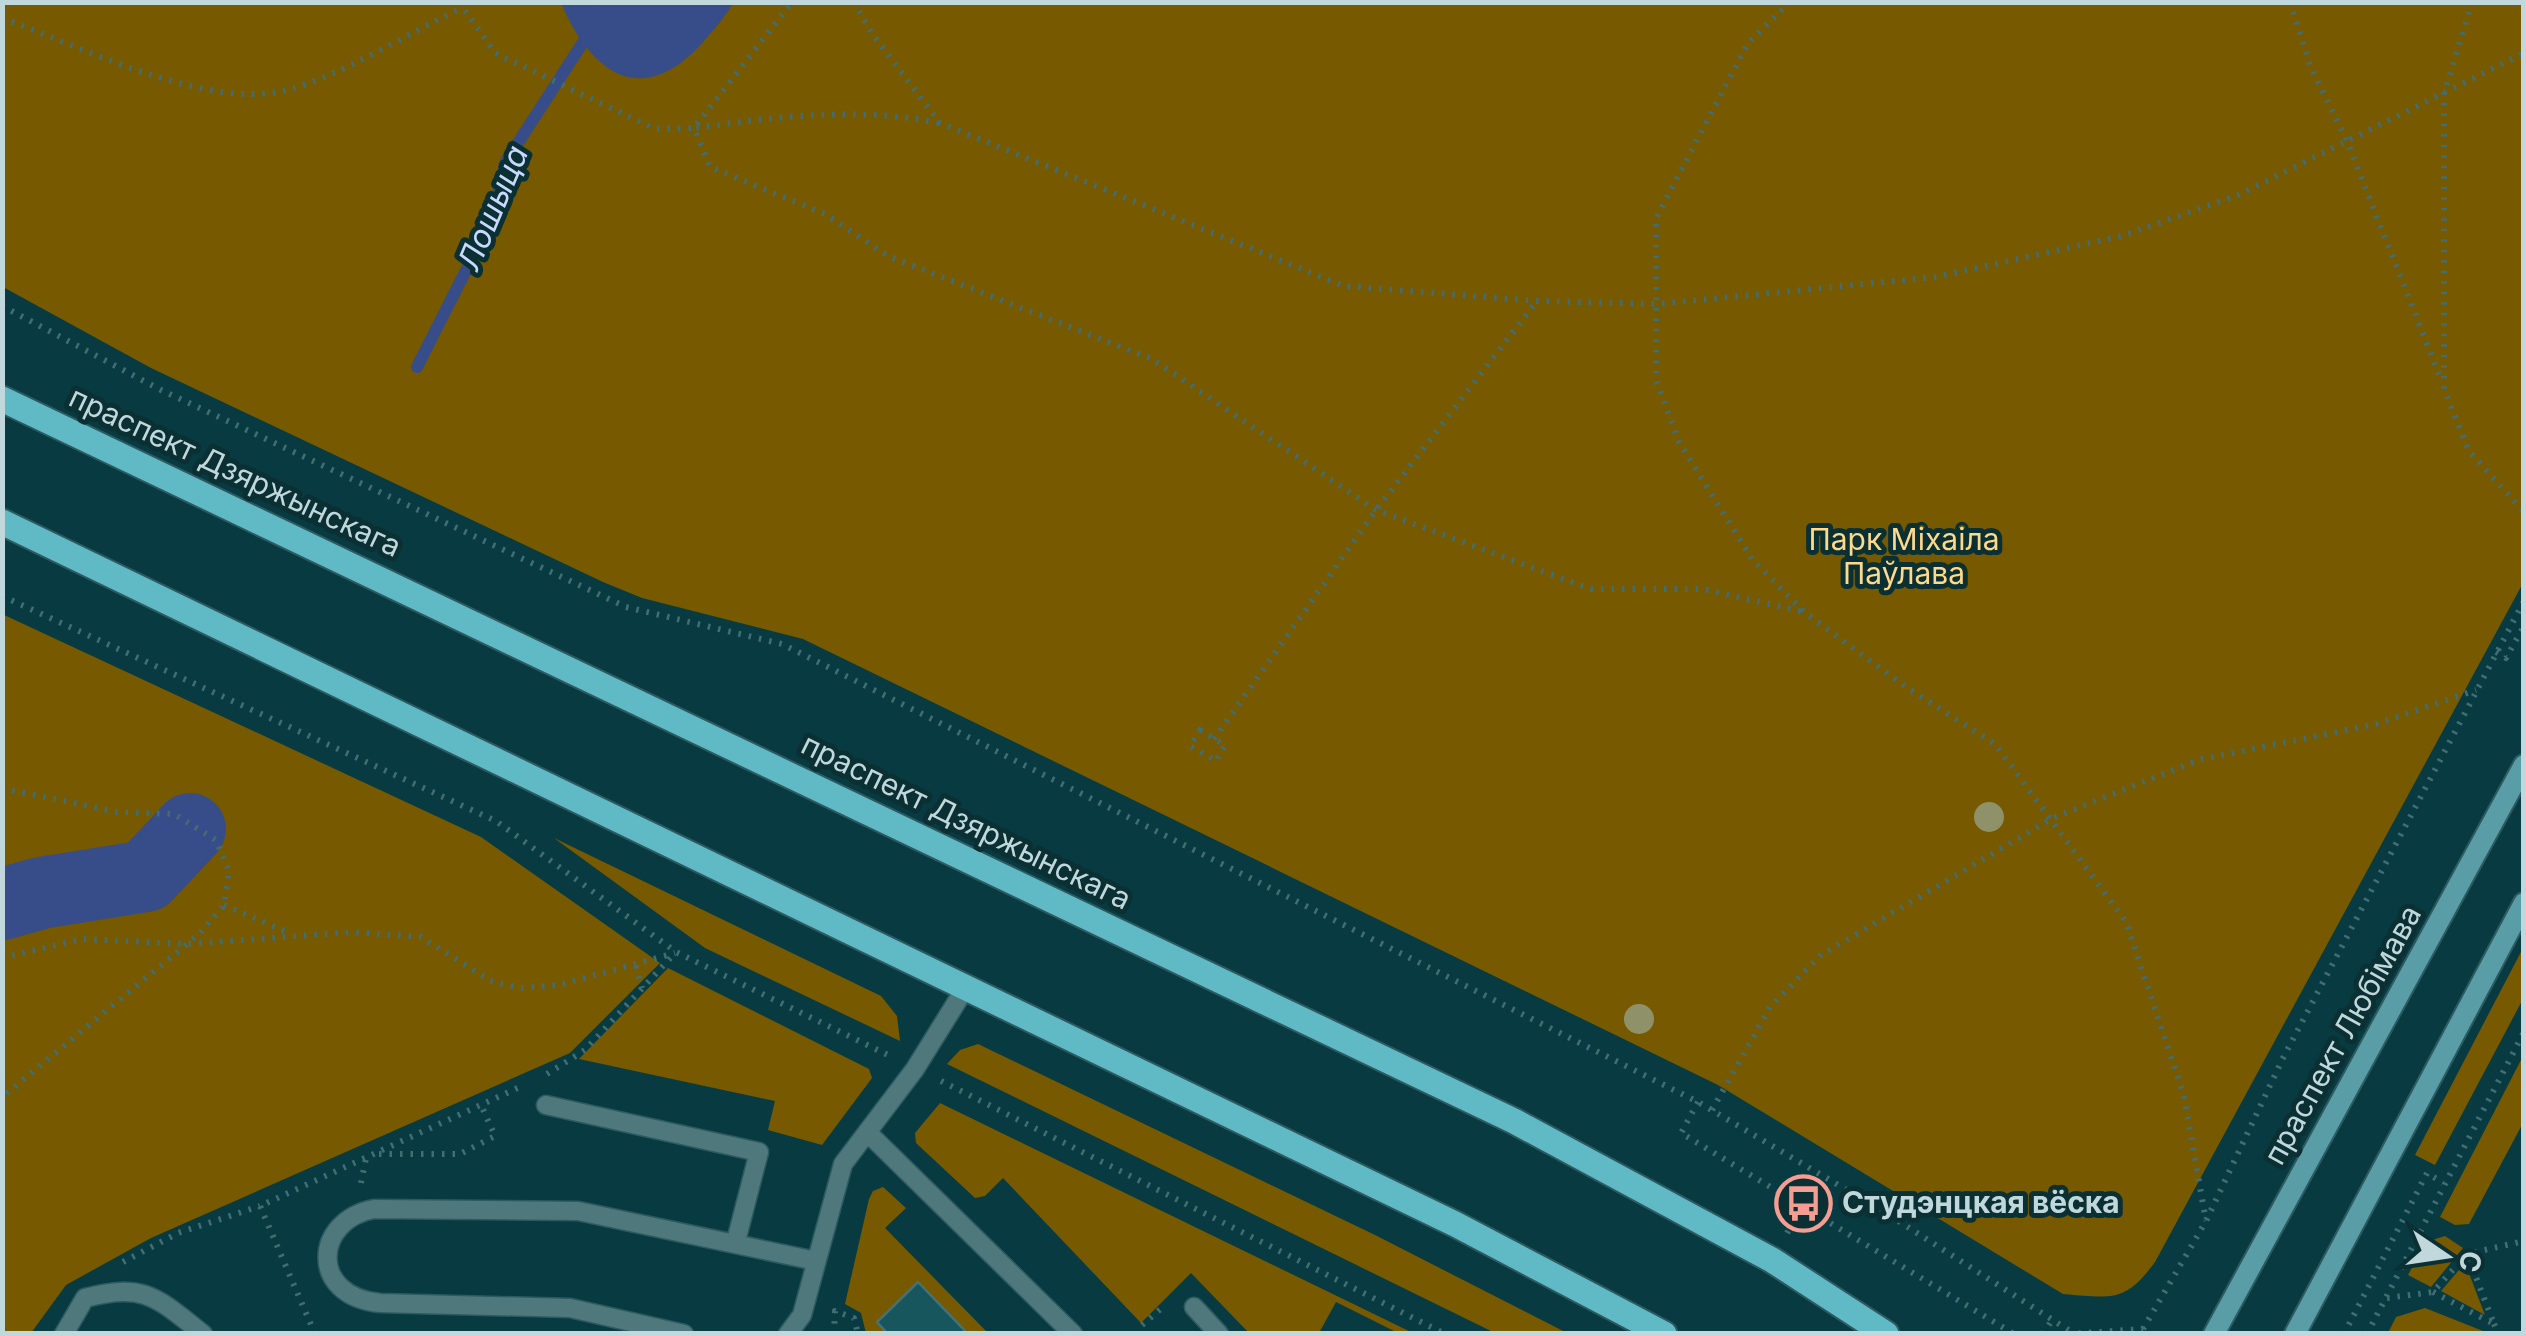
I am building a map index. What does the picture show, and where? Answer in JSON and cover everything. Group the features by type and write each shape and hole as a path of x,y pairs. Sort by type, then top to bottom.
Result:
{"main road":[{"name":"праспект Дзяржынскага","path":"2,399 1514,1121 1772,1260 1886,1334"},
{"path":"2,522 1455,1224 1664,1334"},
{"name":"праспект Любімава","path":"2214,1334 2524,765"},
{"path":"2295,1334 2524,903"}],"lane":[{"path":"788,1334 802,1315 835,1180 915,1069 966,987"},
{"path":"546,1105 758,1152 736,1241"},
{"path":"867,1132 1074,1334"},
{"path":"684,1334 570,1308 380,1303 352,1297 341,1292 329,1273 332,1238 356,1212 578,1211 736,1241 816,1261"},
{"path":"64,1334 86,1298 122,1288 152,1294 203,1334"},
{"path":"1194,1307 1220,1334"}],"path":[{"path":"694,128 792,2"},
{"path":"854,2 871,32 940,123"},
{"path":"1790,2 1748,43 1656,218 1656,380 1679,442 1752,559 1804,612 1906,687 1995,744 2126,922 2184,1096 2206,1221"},
{"path":"2290,2 2311,68 2347,141 2469,451 2524,512"},
{"path":"2444,389 2444,94 2472,2"},
{"path":"2,18 153,74 244,94 286,90 324,76 459,6 496,53 595,104 655,129 694,128 805,112 896,114 940,123 1344,286 1536,301 1658,304 1936,277 2122,236 2238,196 2524,53"},
{"path":"694,128 710,168 825,214 888,256 1152,359 1376,510 1591,590 1702,589 1804,612"},
{"path":"1214,739 1376,510 1536,301"},
{"path":"2,306 161,390 626,607 782,644 1698,1102 1889,1215 2069,1332 2145,1331 2206,1221 2282,1060 2524,601"},
{"path":"2,596 496,820 676,952 1446,1334"},
{"path":"2496,652 2506,658 2523,629"},
{"path":"1712,1110 1770,1006 1821,955 2052,818 2198,760 2376,724 2476,690"},
{"path":"1200,730 1214,739 1225,745 1216,761 1190,746 1200,730"},
{"path":"2,788 117,812 174,814 216,840 229,872 224,905 187,944 2,1097"},
{"path":"224,905 292,934"},
{"path":"2,958 82,938 187,944 292,934 422,937 491,981 521,988 559,986 676,952"},
{"path":"115,1266 178,1233 260,1206 566,1065 676,952"},
{"path":"636,966 642,988"},
{"path":"2366,1334 2524,1032"},
{"path":"1698,1102 1681,1133 2014,1334"},
{"path":"372,1154 460,1154 495,1136 481,1105"},
{"path":"2344,1334 2427,1173 2444,1183"},
{"path":"260,1206 315,1334"},
{"path":"2433,1292 2466,1254 2524,1242"},
{"path":"2466,1254 2498,1334"},
{"path":"2386,1298 2433,1292 2494,1324"},
{"path":"1142,1326 1164,1306"},
{"path":"836,1333 835,1310 854,1318 858,1334"},
{"path":"2044,1334 2052,1320"}],"green space":[{"name":"Парк Міхаіла Паўлава","path":"2,3 2523,3 2523,583 2155,1262 2135,1285 2116,1295 2063,1294 1718,1085 803,639 642,598 603,582 151,368 3,287"},
{"path":"2,614 481,837 660,963 570,1053 151,1238 66,1285 31,1333 3,1333"},
{"path":"554,838 881,996 897,1016 900,1041 705,948"},
{"path":"2523,948 2523,999 2435,1165 2415,1155"},
{"path":"668,968 869,1069 872,1078 822,1145 768,1130 775,1101 579,1059"},
{"path":"978,1044 1375,1235 1567,1333 1495,1333 947,1064 960,1050"},
{"path":"2523,1056 2523,1123 2469,1224 2455,1225 2440,1217"},
{"path":"940,1103 1413,1333 1398,1333 1336,1302 1319,1333 1249,1333 1191,1273 1141,1323 1003,1178 985,1196 975,1198 916,1143 915,1133"},
{"path":"883,1187 906,1208 885,1228 988,1333 968,1333 918,1282 878,1322 888,1333 866,1333 861,1313 845,1304 869,1199 873,1191"},
{"path":"2445,1236 2463,1248 2431,1287 2408,1275 2426,1242"},
{"path":"2465,1263 2485,1315 2441,1291"},
{"path":"2425,1308 2488,1333 2388,1333 2396,1317"}],"water":[{"path":"561,3 733,3 683,62 661,74 641,78 622,75 604,65 588,49"}],"building":[{"path":"918,1282 968,1334 888,1334 877,1322"}],"waterway":[{"name":"Лошыца","path":"417,367 492,219 505,163 609,2"},
{"name":"Лошыца","path":"2,904 41,893 146,876 190,829"}],"place":[{"name":"Студэнцкая вёска","path":"1803,1203"}]}
